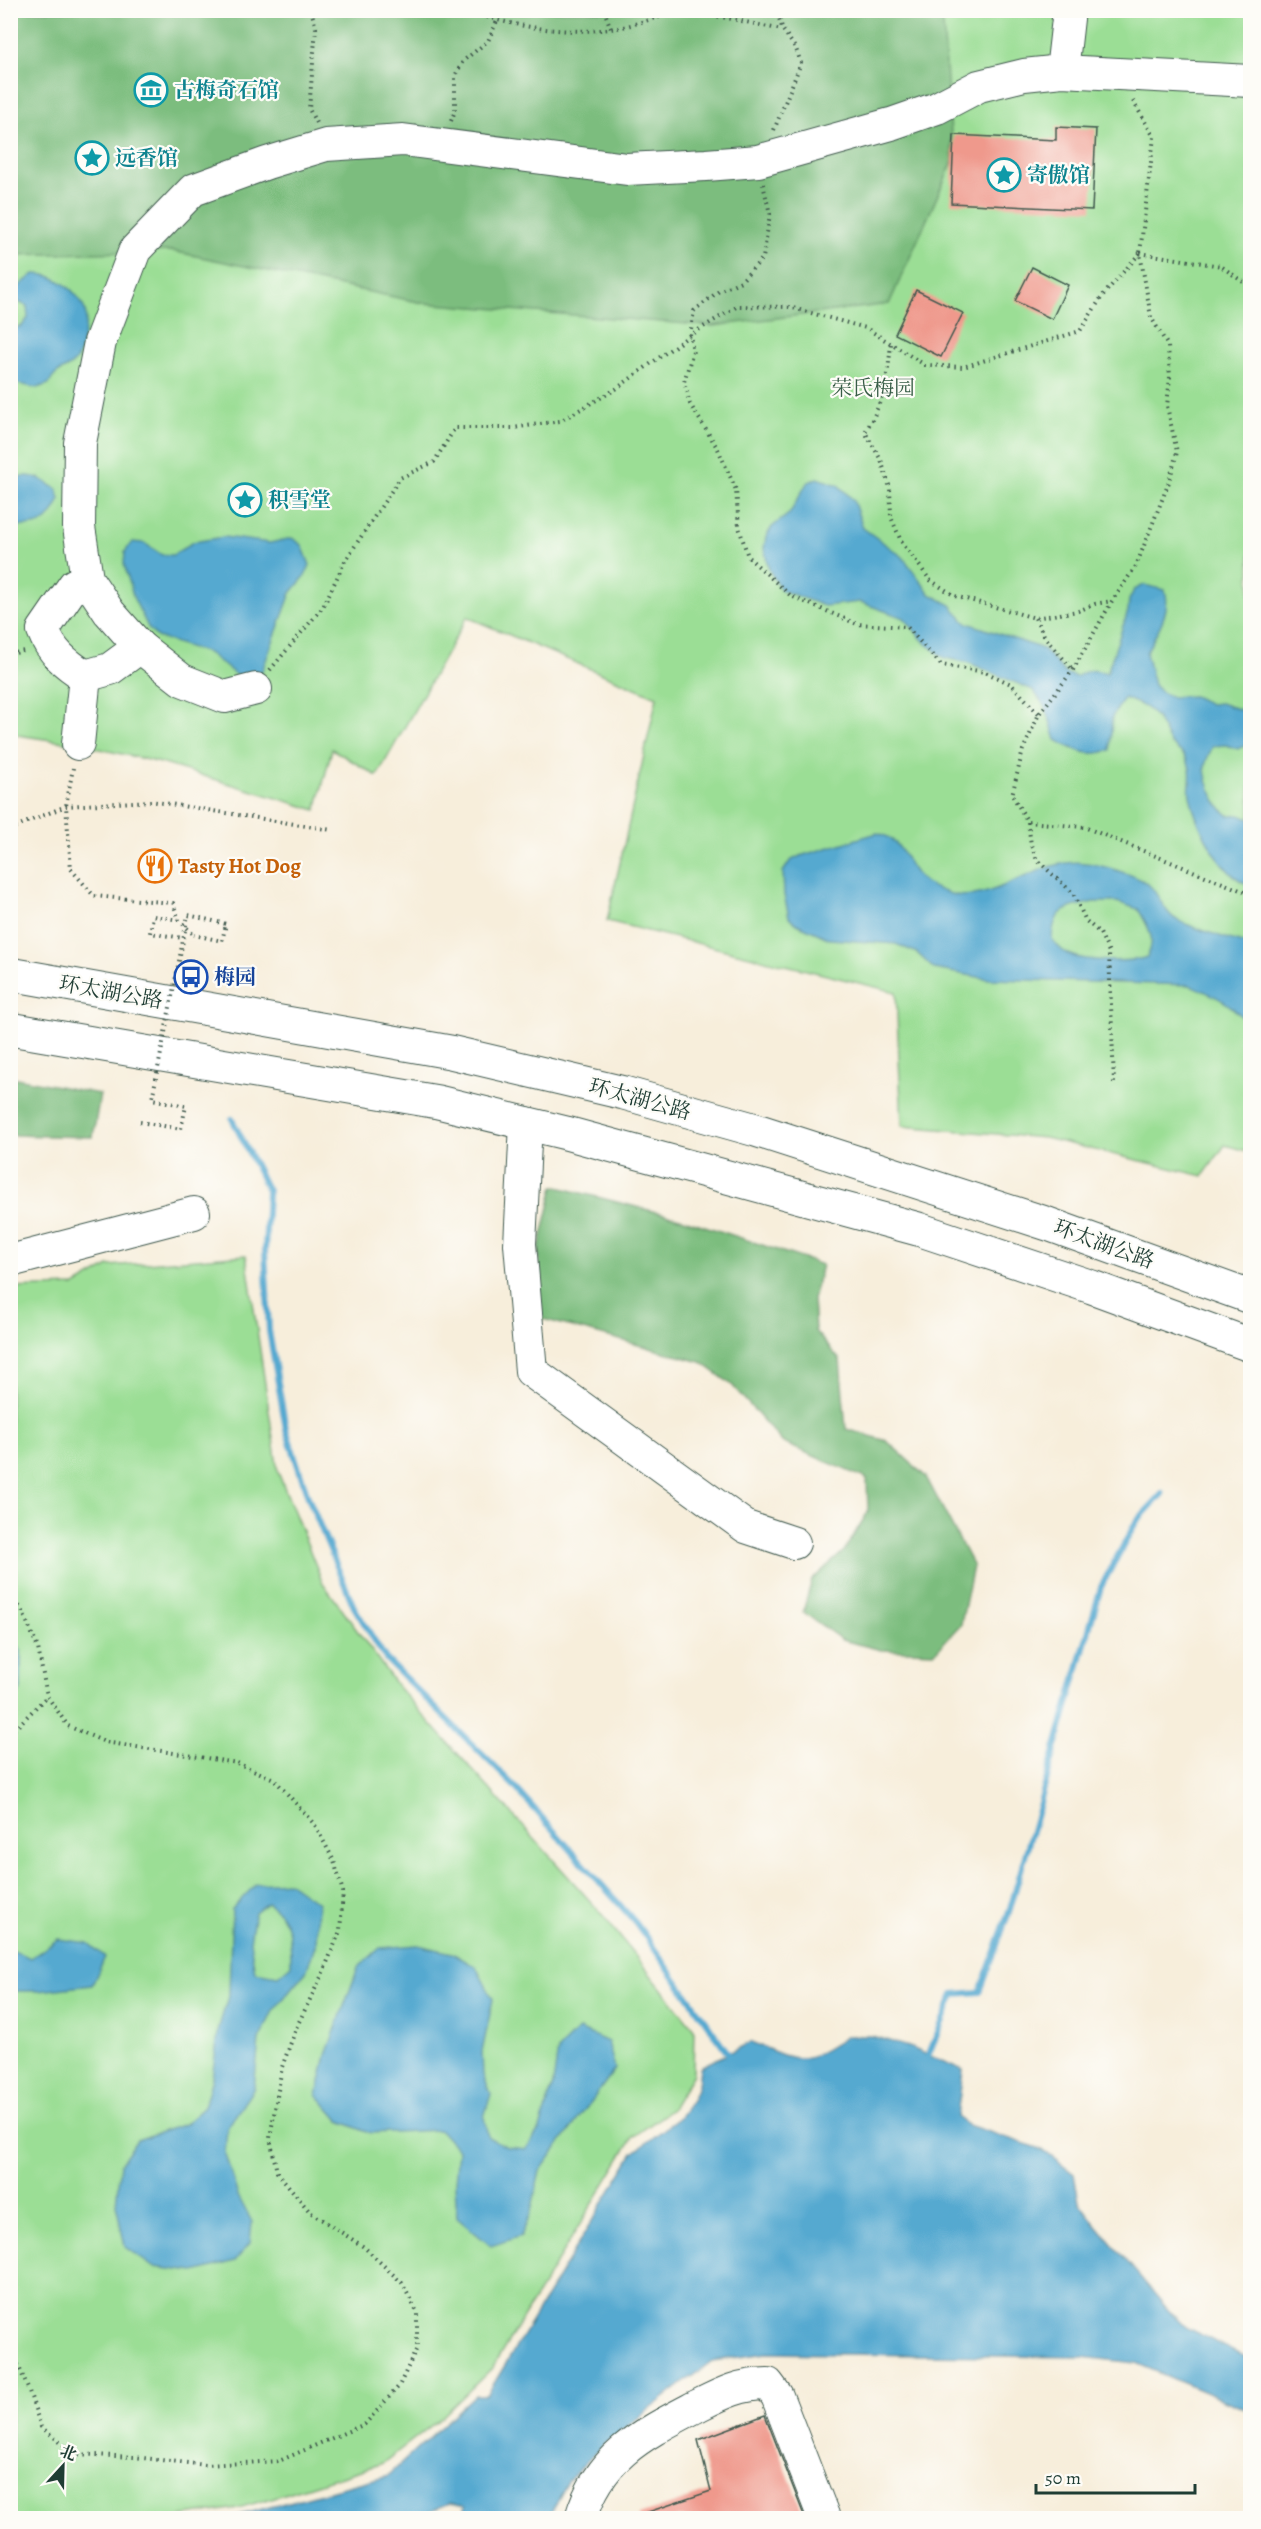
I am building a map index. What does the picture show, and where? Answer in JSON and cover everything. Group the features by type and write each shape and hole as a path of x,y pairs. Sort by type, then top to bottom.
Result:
{"highway":[{"name":"环太湖公路","path":"10,974 450,1052 624,1093 756,1130 1026,1217 1251,1297"},
{"path":"10,1029 438,1102 526,1123 918,1229 1092,1287 1251,1346"}],"lane":[{"path":"1062,71 1069,10"},
{"path":"256,689 225,697 182,680 140,647 109,612 87,579 79,527 80,443 100,342 135,250 193,190 267,163 326,145 404,140 627,169 758,161 926,112 979,86 1024,75 1062,71 1251,81"},
{"path":"85,676 59,657 48,644 43,630 74,585 87,579"},
{"path":"85,676 110,669 140,647"},
{"path":"78,744 85,676"},
{"path":"526,1123 520,1244 531,1371 746,1527 794,1543"},
{"path":"10,1261 194,1213"},
{"path":"581,2518 592,2489 612,2462 644,2434 729,2390 749,2384 768,2384 777,2396 824,2518"}],"path":[{"path":"311,10 316,28 309,109 326,145"},
{"path":"464,10 497,21 555,30 611,29 677,14 708,16 783,30"},
{"path":"604,10 611,29"},
{"path":"776,10 783,30 796,49 801,63 783,113 758,161 770,214 763,258 741,281 719,291 694,311 690,334 693,351 684,382 690,405 718,449 736,490 739,528 748,557 791,596 857,624 907,627 941,665 985,672 1011,684 1040,714"},
{"path":"441,146 455,111 455,76 463,61 488,41 497,21"},
{"path":"1114,1083 1109,952 1100,933 1086,921 1073,893 1037,860 1031,845 1028,822 1012,795 1023,750 1040,714 1073,669 1112,601 1136,566 1169,482 1177,452 1167,406 1170,377 1168,346 1151,317 1140,253 1154,136 1118,74"},
{"path":"1140,253 1221,266 1251,287"},
{"path":"256,689 279,657 323,607 345,561 400,478 434,462 455,428 513,428 560,421 616,389 690,334 738,306 789,307 866,328 925,365 963,367 1080,331 1103,295 1140,253"},
{"path":"891,344 888,380 875,416 865,432 881,460 890,488 891,517 902,541 930,580 955,596 1035,618 1078,611 1095,604 1112,601"},
{"path":"1035,618 1045,638 1073,669"},
{"path":"78,744 66,806 71,869 94,896 173,903 179,920 194,934 222,941 226,924 188,915 183,938 152,1099 186,1106 181,1129 140,1122"},
{"path":"10,829 66,806 151,801 332,830"},
{"path":"1028,822 1084,827 1251,894"},
{"path":"179,920 153,916 150,933 183,938"},
{"path":"10,1598 21,1608 38,1648 47,1696 68,1726 105,1742 237,1763 274,1779 315,1825 334,1861 343,1892 340,1931 297,2026 282,2067 270,2138 277,2172 310,2212 364,2247 402,2283 417,2312 417,2348 399,2386 365,2424 279,2461 206,2465 134,2457 75,2454 40,2427 29,2391 14,2355 10,2354"},
{"path":"10,1734 47,1696"}],"green space":[{"path":"10,11 942,11 953,161 889,304 713,326 423,303 172,251 11,255"},
{"name":"荣氏梅园","path":"11,11 1250,11 1250,1152 1225,1145 1203,1176 1045,1138 902,1126 896,992 607,921 657,697 467,617 377,776 332,749 316,810 161,763 78,744 11,734"},
{"path":"11,1077 100,1094 93,1137 11,1135"},
{"path":"554,1186 684,1219 822,1265 813,1299 815,1331 840,1360 846,1429 887,1441 926,1477 973,1566 961,1624 935,1652 881,1650 842,1640 803,1612 812,1580 844,1551 868,1512 867,1479 783,1443 732,1385 701,1362 539,1318 539,1248"},
{"path":"246,1255 278,1472 323,1583 397,1686 600,1912 694,2029 693,2074 672,2109 633,2137 493,2367 441,2418 383,2463 243,2507 174,2518 11,2518 10,1288 75,1286 109,1266"}],"water":[{"path":"34,274 50,276 64,284 77,296 86,315 82,343 76,360 55,375 49,384 37,388 10,382 11,329 22,326 28,318 27,306 12,299 18,287"},
{"path":"28,476 39,478 57,489 60,499 51,515 42,523 11,527 11,478"},
{"path":"817,478 838,485 853,500 863,528 903,557 930,594 951,605 965,622 1043,649 1065,673 1076,677 1091,670 1107,673 1134,590 1144,585 1165,590 1167,598 1165,614 1146,653 1154,685 1161,692 1172,697 1194,696 1210,704 1220,703 1250,713 1248,745 1238,749 1226,745 1213,746 1205,768 1207,781 1219,806 1228,815 1239,815 1250,819 1250,885 1239,880 1229,871 1211,848 1193,808 1187,760 1171,744 1159,721 1147,708 1124,698 1112,717 1110,750 1089,753 1076,750 1056,740 1046,708 1033,690 967,662 945,658 926,644 904,618 860,602 824,606 781,590 769,570 764,548 766,537 772,527 790,513 807,483"},
{"path":"224,537 270,543 292,538 302,545 310,565 305,576 291,593 262,671 256,679 245,682 208,653 157,637 149,629 134,599 124,564 125,552 132,542 144,543 162,555 173,555 193,542"},
{"path":"877,833 893,840 916,874 925,882 947,893 967,896 1000,888 1034,873 1068,863 1091,864 1128,874 1149,885 1169,913 1177,920 1203,931 1250,945 1250,1027 1223,1001 1190,985 989,979 934,969 917,953 896,944 830,939 797,924 789,917 784,895 783,872 790,861","holes":["1094,902 1117,902 1138,909 1145,921 1151,938 1147,957 1118,961 1082,958 1066,953 1052,940 1055,921 1063,911"]},
{"path":"11,1638 21,1650 21,1689 11,1707"},
{"path":"288,1882 318,1903 316,1943 306,1972 273,2011 259,2040 254,2088 227,2128 225,2154 238,2196 252,2222 250,2243 235,2261 195,2272 153,2267 125,2247 116,2204 120,2164 137,2140 185,2124 204,2107 212,2078 219,2027 229,1993 232,1909 256,1884","holes":["267,1903 285,1922 291,1946 291,1965 278,1976 255,1972 250,1941 255,1912"]},
{"path":"58,1939 88,1943 105,1957 92,1985 39,1991 11,1991 11,1950 31,1958"},
{"path":"418,1945 452,1953 476,1967 493,1999 482,2052 483,2075 491,2094 484,2117 488,2137 507,2147 526,2149 540,2129 553,2084 558,2050 579,2029 608,2042 615,2069 540,2171 531,2212 521,2236 491,2246 457,2218 455,2183 458,2150 440,2130 369,2133 340,2121 317,2095 326,2055 358,1968 380,1948"},
{"path":"847,2036 872,2036 909,2047 963,2070 957,2117 968,2125 1041,2149 1074,2174 1079,2202 1170,2312 1185,2327 1250,2359 1250,2411 1136,2363 1082,2357 766,2353 712,2361 603,2445 569,2480 548,2518 461,2518 465,2506 450,2503 413,2518 229,2518 389,2475 475,2395 487,2395 633,2153 680,2117 692,2100 698,2086 700,2067 751,2042 780,2054 800,2058 819,2053"}],"building":[{"path":"1056,127 1096,129 1092,210 951,203 954,135 1056,140"},
{"path":"1032,267 1068,285 1052,319 1015,301"},
{"path":"916,290 963,313 941,357 895,334"},
{"path":"765,2415 805,2518 639,2518 639,2515 711,2491 698,2440"}],"waterway":[{"path":"232,1119 268,1191 265,1250 269,1331 286,1429 308,1497 354,1607 386,1659 513,1785 636,1923 728,2053"},
{"path":"928,2056 954,1994 980,1992 1010,1909 1101,1587 1136,1522 1162,1494"}],"place":[{"name":"古梅奇石馆","path":"151,90"},
{"name":"远香馆","path":"92,158"},
{"name":"寄傲馆","path":"1004,175"},
{"name":"积雪堂","path":"245,500"},
{"name":"Tasty Hot Dog","path":"155,866"},
{"name":"梅园","path":"191,977"}]}
